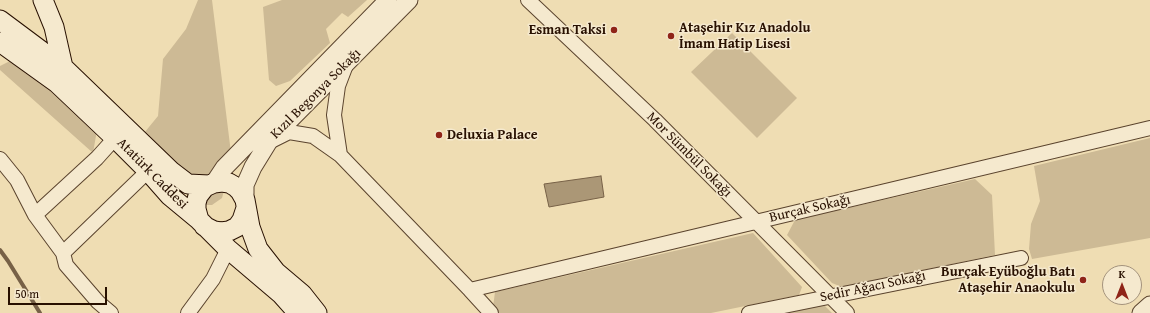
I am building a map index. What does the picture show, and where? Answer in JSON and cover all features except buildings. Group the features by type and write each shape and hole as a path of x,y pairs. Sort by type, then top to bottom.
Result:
{"main road":[{"path":"43,0 54,27 60,75"},
{"name":"Atatürk Caddesi","path":"0,20 60,75 171,171 188,184 211,184"},
{"name":"Atatürk Caddesi","path":"1,45 60,75 115,138 148,171 170,196 228,249 281,294 298,313"},
{"path":"245,204 242,220 237,226 229,231 221,232 214,231 201,223 196,209 196,203 202,191 211,184 222,182 229,183 240,191 245,204 250,227 258,249 269,264 302,294 316,313"}],"street":[{"name":"Kızıl Begonya Sokağı","path":"211,184 224,168 388,0"},
{"name":"Kızıl Begonya Sokağı","path":"245,204 245,185 253,167 269,142 409,0"},
{"name":"Mor Sümbül Sokağı","path":"528,0 655,120 847,313"},
{"path":"340,155 334,115 338,86 346,63"},
{"name":"Burçak Sokağı","path":"470,290 1150,128"},
{"path":"269,142 289,132 313,136 340,155 491,313"},
{"path":"35,215 97,158 115,138"},
{"path":"0,159 18,180 35,215 63,253 66,265 98,302 111,313"},
{"path":"63,253 148,171"},
{"path":"188,313 213,279 228,249"},
{"name":"Sedir Ağacı Sokağı","path":"749,313 1021,258"},
{"path":"1141,313 1150,305"}],"shaded area":[{"path":"198,0 212,0 232,161 222,198 212,205 199,205 140,138 158,116 163,59 186,29"},
{"path":"282,0 367,0 348,17 342,13 326,29 330,43 290,81 276,86 269,80 263,7"},
{"path":"732,33 797,98 757,138 691,72"},
{"path":"16,58 97,130 93,153 0,70 0,66"},
{"path":"1150,138 1150,238 1032,259 1029,249 1031,224 1040,201 1034,166"},
{"path":"601,176 604,197 549,207 544,184"},
{"path":"975,179 992,195 995,255 842,287 832,283 787,235 795,220"},
{"path":"753,233 802,287 799,295 711,313 499,313 493,307 495,292"},
{"path":"823,304 832,313 777,313"}],"waterway":[{"path":"0,250 40,313"}],"place":[{"name":"Esman Taksi","path":"614,30"},
{"name":"Ataşehir Kız Anadolu İmam Hatip Lisesi","path":"671,36"},
{"name":"Deluxia Palace","path":"439,135"},
{"name":"Burçak Eyüboğlu Batı Ataşehir Anaokulu","path":"1083,280"}]}
